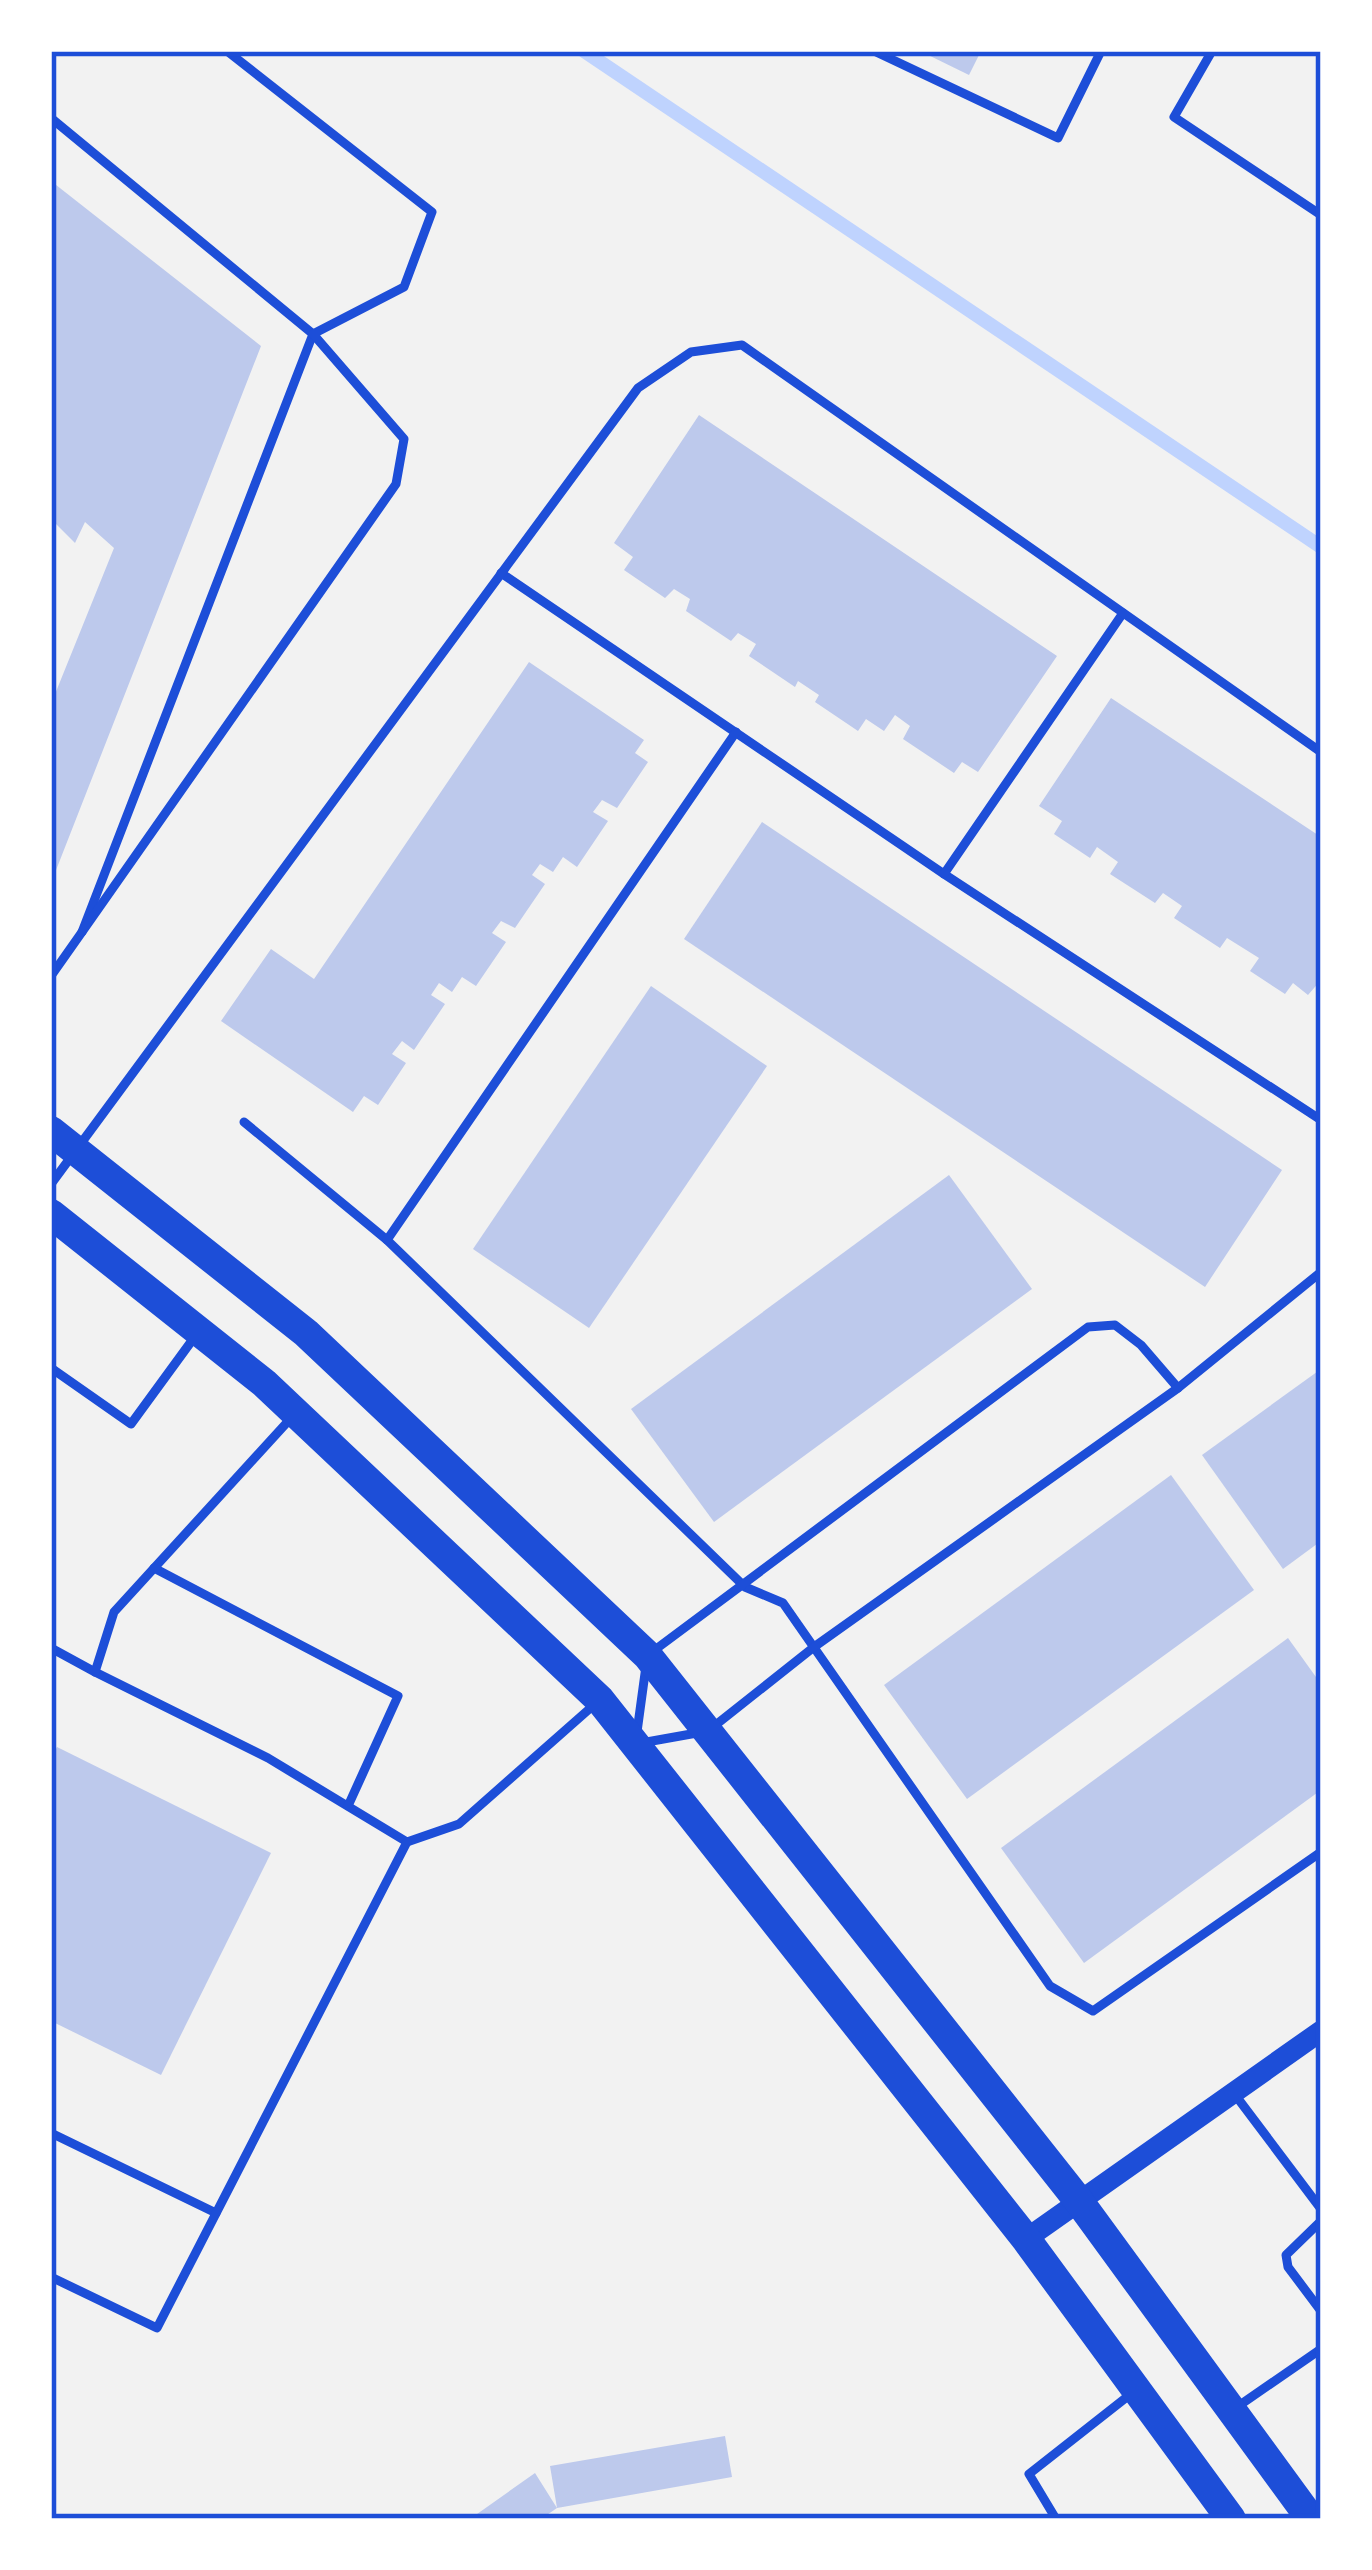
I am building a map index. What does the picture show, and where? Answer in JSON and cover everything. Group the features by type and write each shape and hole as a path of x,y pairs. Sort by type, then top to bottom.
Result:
{"main road":[{"path":"51,1131 306,1334 647,1655 1078,2200 1311,2519"},
{"path":"51,1214 296,1413 600,1700 1026,2240 1223,2516"}],"street":[{"path":"1026,2240 1321,2031"}],"lane":[{"path":"82,932 314,334 404,287 432,212 227,51"},
{"path":"874,51 1058,138 1101,51"},
{"path":"1212,51 1174,117 1321,215"},
{"path":"51,118 314,334 404,439 396,484 51,976"},
{"path":"51,1184 638,388 691,352 742,345 1321,752"},
{"path":"501,573 944,874 1321,1120"},
{"path":"944,874 1123,613"},
{"path":"387,1240 736,732"},
{"path":"244,1122 387,1240 745,1587 783,1603 1050,1986 1094,2011 1321,1852"},
{"path":"1178,1388 1141,1345 1114,1324 1088,1327 745,1587 647,1655 636,1744 708,1731 814,1647 1178,1388 1321,1272"},
{"path":"51,1368 131,1424 199,1330"},
{"path":"95,1672 114,1612 296,1413"},
{"path":"154,1568 398,1696 349,1806"},
{"path":"51,1648 268,1758 407,1842"},
{"path":"51,2277 157,2328 407,1842 459,1824 600,1700"},
{"path":"1233,2092 1321,2210"},
{"path":"51,2133 216,2213"},
{"path":"1321,2221 1286,2255 1288,2267 1321,2311"},
{"path":"1232,2411 1321,2348"},
{"path":"1056,2519 1029,2474 1136,2390"}],"building":[{"path":"920,51 981,51 969,75"},
{"path":"51,181 261,346 51,883 51,704 114,548 85,522 75,543 51,519"},
{"path":"699,415 1057,656 978,772 962,762 954,773 903,739 910,726 895,715 884,731 866,719 858,731 815,702 819,695 798,681 795,687 749,656 756,644 738,633 731,641 686,611 690,599 674,589 665,598 624,570 633,557 614,543"},
{"path":"529,662 644,740 635,753 648,762 617,808 602,800 593,812 608,821 577,867 563,857 553,872 540,864 532,875 545,884 515,928 501,921 492,933 506,942 476,986 462,977 452,992 439,983 431,995 445,1004 414,1050 402,1041 392,1054 406,1063 378,1105 364,1096 353,1112 221,1021 271,949 314,979"},
{"path":"1111,698 1321,837 1321,980 1308,995 1293,983 1285,994 1250,971 1259,958 1227,938 1220,948 1174,918 1182,906 1163,893 1155,903 1110,874 1118,862 1097,847 1090,858 1054,834 1062,821 1039,806"},
{"path":"762,822 1282,1170 1205,1287 684,939"},
{"path":"651,986 767,1066 589,1328 473,1249"},
{"path":"949,1175 1032,1289 714,1522 631,1409"},
{"path":"1321,1369 1321,1541 1283,1569 1202,1455"},
{"path":"1171,1475 1254,1590 967,1799 884,1685"},
{"path":"1288,1638 1321,1684 1321,1790 1084,1963 1001,1848"},
{"path":"57,1747 271,1853 161,2075 51,2021 51,1758"},
{"path":"725,2436 732,2477 557,2508 550,2466"},
{"path":"535,2473 557,2508 541,2519 470,2519"}],"waterway":[{"path":"584,51 1321,547"}]}
